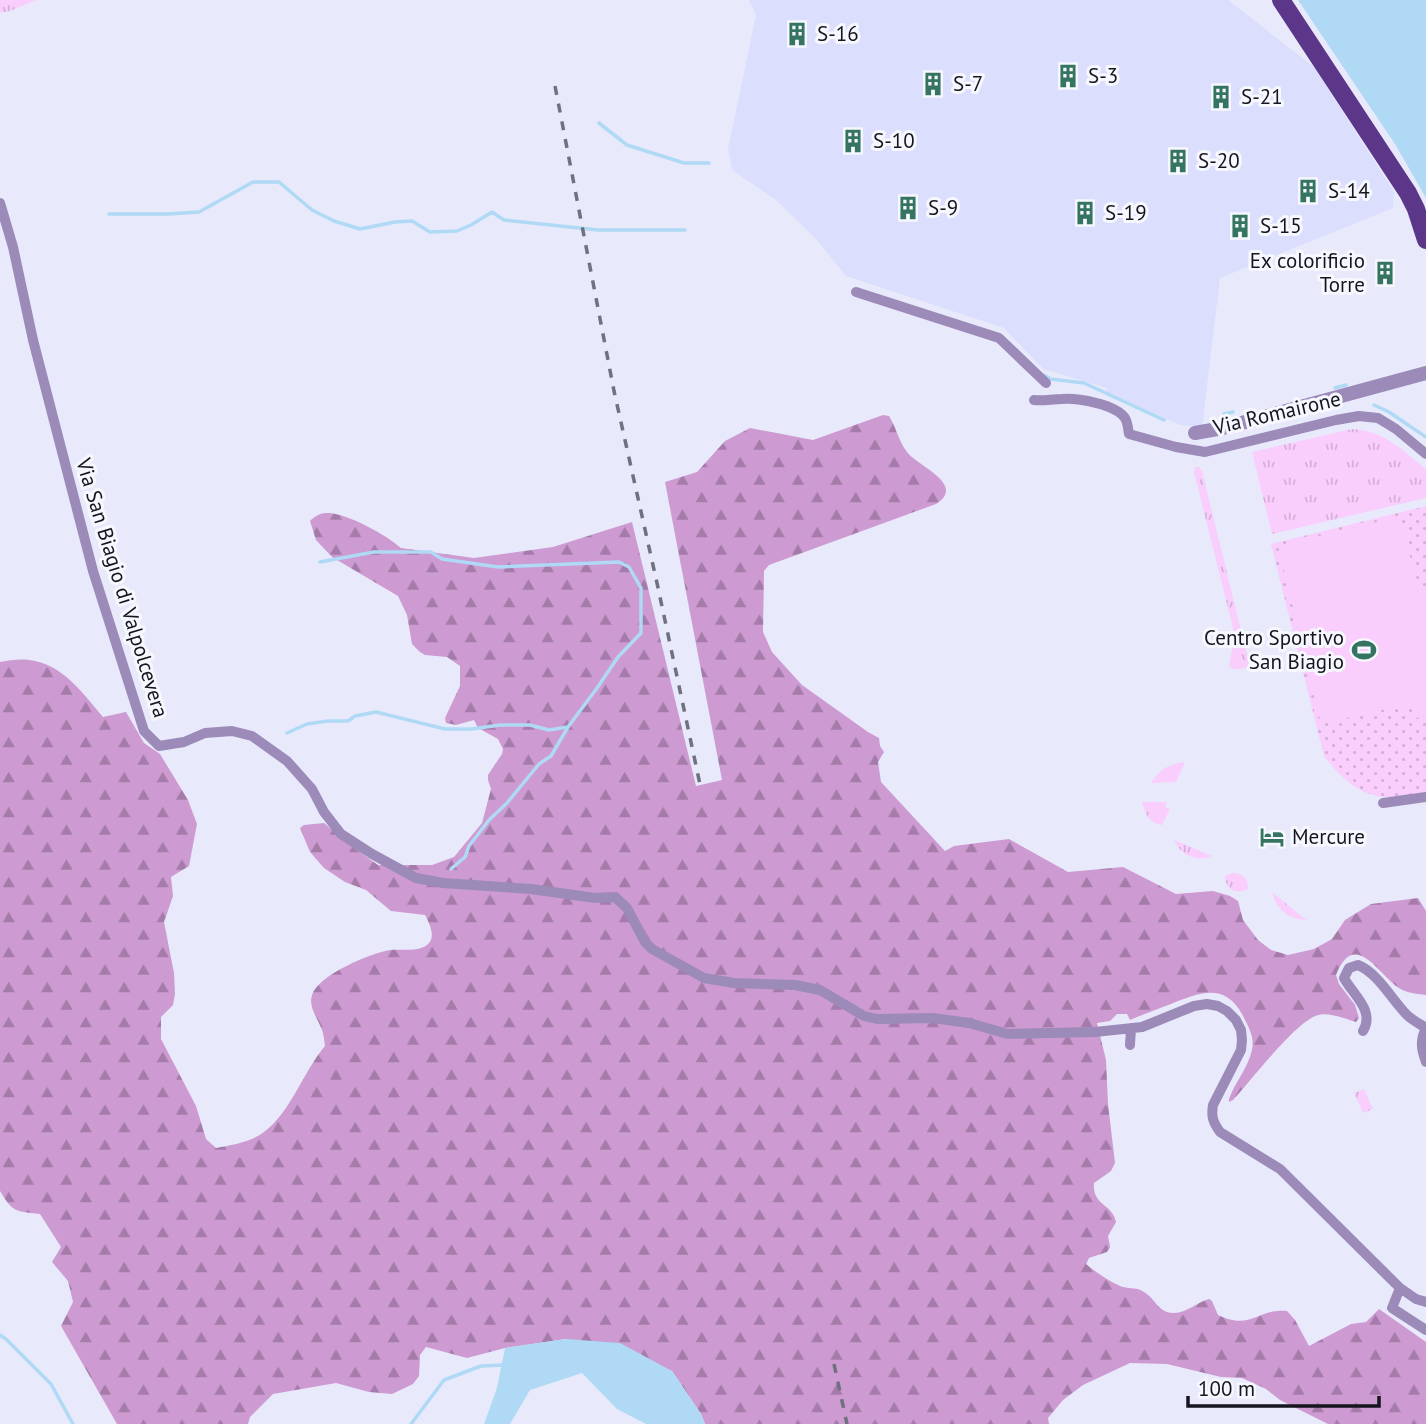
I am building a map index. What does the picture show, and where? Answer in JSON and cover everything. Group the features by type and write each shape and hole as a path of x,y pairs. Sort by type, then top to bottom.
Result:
{"main road":[{"path":"1280,0 1408,193 1426,240"}],"street":[{"name":"Via San Biagio di Valpolcevera","path":"0,203 93,571 144,731 159,746 184,742 205,733 232,731 252,736 287,761 312,789 324,812 341,834 416,878 443,883 615,898 627,908 645,942 652,949 704,978 734,983 795,985 820,990 863,1016 933,1018 969,1023 1008,1034 1096,1032 1142,1027 1194,1006 1218,1006 1236,1020 1242,1040 1241,1050 1213,1105 1213,1122 1220,1132 1280,1169 1400,1288 1426,1302"},
{"path":"856,292 999,338 1046,383"},
{"name":"Via Romairone","path":"1195,433 1223,428 1426,373"},
{"name":"Via Romairone","path":"1034,400 1086,400 1118,411 1128,424 1129,434 1205,452 1336,420 1359,416 1378,418 1426,454"},
{"path":"1383,803 1426,797"},
{"path":"1363,1031 1368,1021 1364,1007 1344,978 1349,968 1358,965 1366,968 1407,1015 1426,1028 1421,1041 1426,1062"},
{"path":"1130,1045 1131,1028"},
{"path":"1400,1288 1392,1308 1426,1329"}],"shaded area":[{"path":"749,0 1228,0 1314,67 1394,192 1393,208 1220,278 1202,427 1180,425 1106,392 1107,388 1043,369 1004,328 846,276 818,241 776,200 732,170 728,149 756,15"},
{"path":"1298,0 1426,0 1426,198 1395,144"},
{"path":"566,1339 620,1343 672,1371 705,1424 646,1424 617,1409 582,1373 530,1390 510,1424 484,1424 497,1388 505,1348"}],"green space":[{"path":"0,0 36,0 0,13"},
{"path":"883,415 889,416 907,452 943,482 946,489 944,497 936,504 769,565 764,571 763,632 772,652 802,685 879,738 884,752 878,762 881,782 945,851 954,846 1009,839 1068,872 1123,867 1176,894 1213,891 1230,896 1238,901 1243,920 1258,940 1271,950 1288,955 1314,949 1332,939 1345,920 1371,904 1418,898 1426,911 1426,995 1402,990 1368,959 1351,955 1343,961 1336,975 1339,984 1355,1005 1359,1018 1356,1022 1327,1014 1309,1020 1286,1040 1229,1102 1248,1063 1253,1041 1242,1014 1227,997 1201,994 1130,1020 1127,1014 1117,1014 1110,1021 1097,1023 1106,1060 1115,1163 1111,1171 1094,1183 1094,1190 1099,1200 1111,1211 1116,1222 1108,1236 1110,1247 1107,1252 1089,1258 1086,1264 1123,1287 1141,1290 1164,1311 1183,1311 1209,1299 1218,1315 1239,1321 1287,1311 1309,1346 1351,1324 1366,1322 1379,1309 1426,1342 1426,1424 1328,1424 1242,1378 1221,1377 1167,1364 1130,1363 1083,1385 1063,1400 1048,1418 1049,1424 705,1424 672,1371 566,1339 505,1348 467,1358 426,1347 420,1355 419,1376 413,1384 392,1394 369,1392 336,1383 273,1394 250,1417 248,1424 117,1424 61,1326 73,1302 68,1281 52,1262 61,1247 40,1214 16,1210 0,1191 0,662 18,659 47,665 71,681 103,717 126,712 144,743 160,754 188,800 197,824 189,866 171,877 173,896 164,922 174,973 175,994 173,1005 161,1017 161,1039 196,1106 206,1139 216,1148 241,1143 264,1132 282,1114 325,1046 323,1032 311,1004 316,987 334,973 359,960 390,950 419,949 427,945 431,938 425,915 391,911 366,890 345,882 324,868 310,852 300,828 304,825 324,823 378,865 432,865 454,857 482,823 491,789 488,775 503,749 498,739 478,728 474,720 456,725 446,723 445,718 460,686 460,666 447,657 420,652 412,644 407,615 398,596 332,557 316,540 310,521 320,514 333,513 365,525 401,548 474,558 553,547 632,522 696,786 722,780 665,482 697,472 725,441 750,428 813,440"},
{"path":"1352,429 1374,433 1384,438 1426,469 1426,498 1272,534 1252,452"},
{"path":"1195,467 1202,471 1250,667 1236,669 1229,666 1234,639 1233,628 1194,472"},
{"name":"Centro Sportivo San Biagio","path":"1426,506 1426,793 1397,797 1377,796 1351,784 1324,756 1271,544"},
{"name":"Centro Sportivo San Biagio","path":"1401,516 1414,574 1426,596 1426,716 1416,718 1412,703 1321,724 1278,546"},
{"path":"1185,762 1176,782 1151,783 1165,768"},
{"path":"1142,802 1167,802 1165,807 1170,809 1162,825 1154,823 1148,817"},
{"path":"1174,840 1212,856 1195,858 1185,854"},
{"path":"1232,873 1244,877 1248,889 1239,891 1230,888 1225,876"},
{"path":"1272,892 1306,920 1294,918 1284,912 1276,903"},
{"path":"1364,1089 1373,1109 1363,1113 1354,1093"}],"waterway":[{"path":"599,123 627,145 684,163 709,163"},
{"path":"109,214 199,212 253,182 279,182 312,210 334,221 360,229 412,221 430,232 457,231 492,212 504,220 598,230 685,230"},
{"path":"1043,375 1051,379 1084,383 1164,420"},
{"path":"1335,388 1346,385"},
{"path":"1374,405 1426,437"},
{"path":"1224,414 1233,412"},
{"path":"287,733 307,724 348,721 355,716 376,712 445,729 500,725 530,725 549,730 568,727 618,657 641,633 641,588 629,567 619,562 498,567 442,559 431,552 374,552 320,562"},
{"path":"451,869 465,857 469,846 489,820 507,803 539,764 551,756 568,727"},
{"path":"0,1335 51,1384 73,1424"},
{"path":"411,1424 444,1380 481,1366 504,1365"}],"railway":[{"path":"555,86 614,391 701,789"},
{"path":"834,1364 847,1424"}],"place":[{"name":"S-16","path":"797,34"},
{"name":"S-3","path":"1068,76"},
{"name":"S-7","path":"933,84"},
{"name":"S-21","path":"1221,97"},
{"name":"S-10","path":"853,141"},
{"name":"S-20","path":"1178,161"},
{"name":"S-14","path":"1308,191"},
{"name":"S-9","path":"908,208"},
{"name":"S-19","path":"1085,213"},
{"name":"S-15","path":"1240,226"},
{"name":"Ex colorificio Torre","path":"1385,273"},
{"name":"Centro Sportivo San Biagio","path":"1364,650"},
{"name":"Mercure","path":"1272,837"}]}
